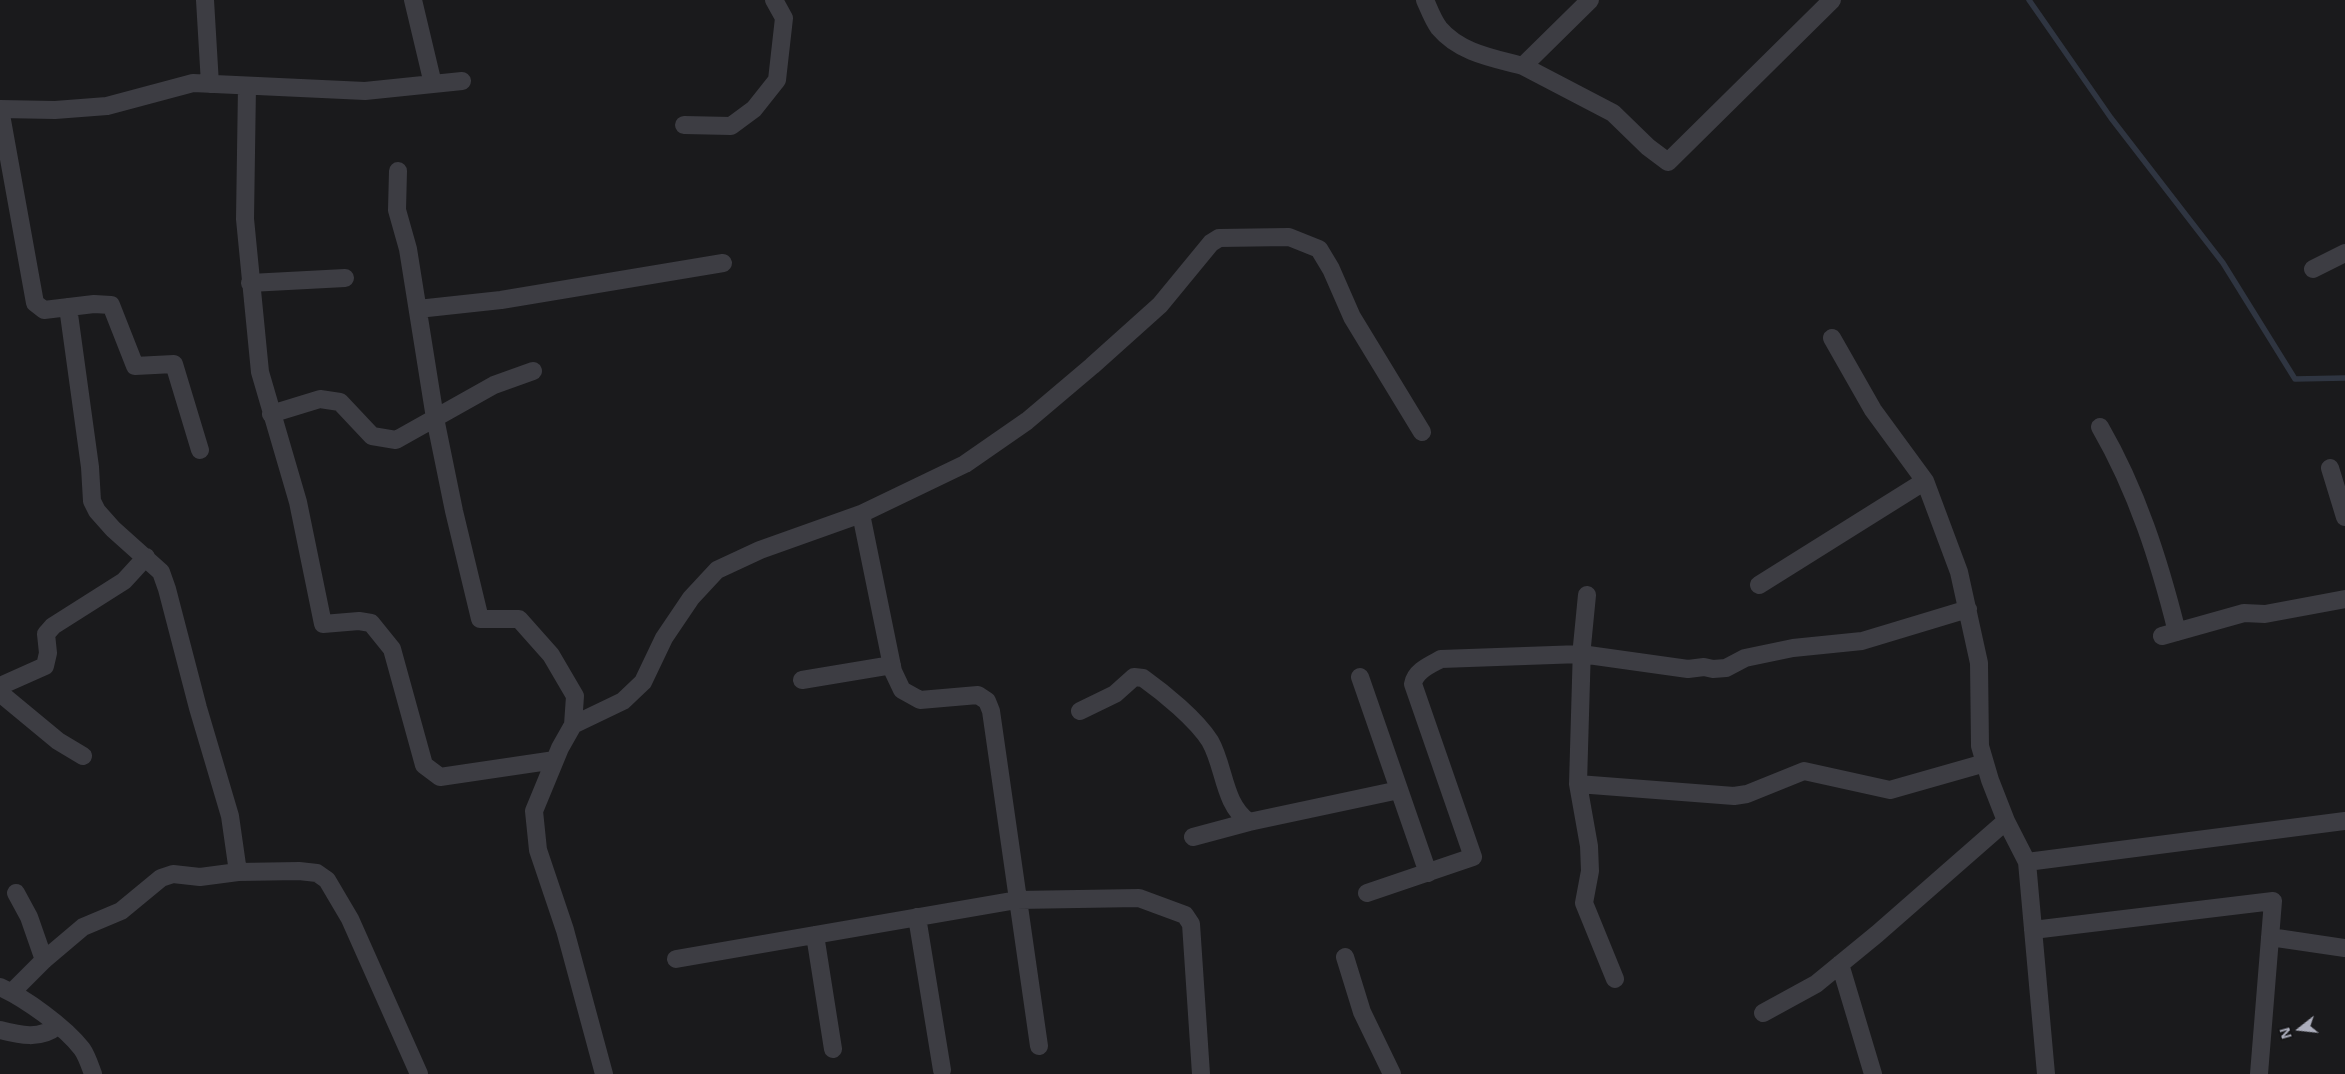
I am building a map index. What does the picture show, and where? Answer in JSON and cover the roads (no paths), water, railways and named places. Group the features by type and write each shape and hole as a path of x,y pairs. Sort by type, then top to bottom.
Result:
{"street":[{"path":"205,0 210,84"},
{"path":"413,0 433,84"},
{"path":"684,125 731,126 754,108 777,80 784,18 774,0"},
{"path":"1424,0 1438,27 1450,38 1471,52 1523,66 1613,113 1648,148 1668,162 1832,0"},
{"path":"1523,66 1590,0"},
{"path":"200,450 174,364 135,366 118,317 111,305 94,304 44,310 35,303 0,109 55,110 107,106 193,83 364,91 462,81"},
{"path":"247,86 244,219 260,372 268,392 271,414 298,502 323,624 360,621 371,623 392,649 424,765 440,777 555,760"},
{"path":"398,171 397,210 408,249 435,418 454,511 480,619 519,618 551,655 575,696 573,725 555,760 534,812 538,850 565,930 604,1074"},
{"path":"573,725 623,701 643,682 664,638 691,598 717,570 760,550 861,514 965,464 1027,421 1160,305 1211,243 1218,238 1289,237 1319,249 1332,269 1352,317 1422,432"},
{"path":"2313,270 2345,253"},
{"path":"418,309 501,300 723,262"},
{"path":"250,283 345,278"},
{"path":"68,306 90,467 92,501 96,511 161,572 168,589 198,708 230,816 238,872"},
{"path":"1832,338 1873,410 1925,481 1960,572 1980,663 1980,746 2006,821 2027,862 2046,1074"},
{"path":"271,414 320,399 340,402 372,436 396,440 494,385 533,371"},
{"path":"2100,427 2134,496 2164,578 2170,634 2244,613 2265,614 2345,599"},
{"path":"2330,468 2345,517"},
{"path":"1759,585 1925,481"},
{"path":"861,514 892,665 902,690 920,700 978,695 987,701 991,711 1039,1046"},
{"path":"0,686 44,666 48,653 46,634 53,626 124,581 146,557"},
{"path":"1587,595 1582,654 1578,784 1589,846 1590,871 1584,903 1615,979"},
{"path":"1366,893 1473,857 1413,684 1414,678 1428,665 1441,659 1582,654 1688,669 1704,666 1713,669 1726,668 1745,658 1793,648 1862,641 1968,609"},
{"path":"802,680 892,665"},
{"path":"1080,711 1115,694 1134,677 1143,678 1197,725 1209,740 1217,756 1232,802 1239,815 1249,822"},
{"path":"1360,677 1428,873"},
{"path":"0,693 58,741 83,756"},
{"path":"1578,784 1734,796 1747,794 1804,771 1890,790 1985,763"},
{"path":"1193,837 1249,822 1399,790"},
{"path":"1763,1014 1816,984 2006,821"},
{"path":"2027,862 2345,821"},
{"path":"93,1074 82,1049 57,1026 6,990 83,928 121,911 161,878 173,874 200,877 238,872 299,871 317,873 327,880 350,918 418,1074"},
{"path":"16,893 29,917 44,960"},
{"path":"676,959 1017,900 1139,898 1184,915 1191,924 1201,1074"},
{"path":"2033,930 2273,901 2259,1074"},
{"path":"917,917 942,1070"},
{"path":"815,935 833,1049"},
{"path":"2270,937 2345,948"},
{"path":"1345,957 1362,1012 1392,1074"},
{"path":"1840,964 1874,1074"},
{"path":"0,1030 21,1036 45,1034 57,1026"}],"waterway":[{"path":"2029,0 2111,118 2223,263 2295,379 2345,378"}]}
